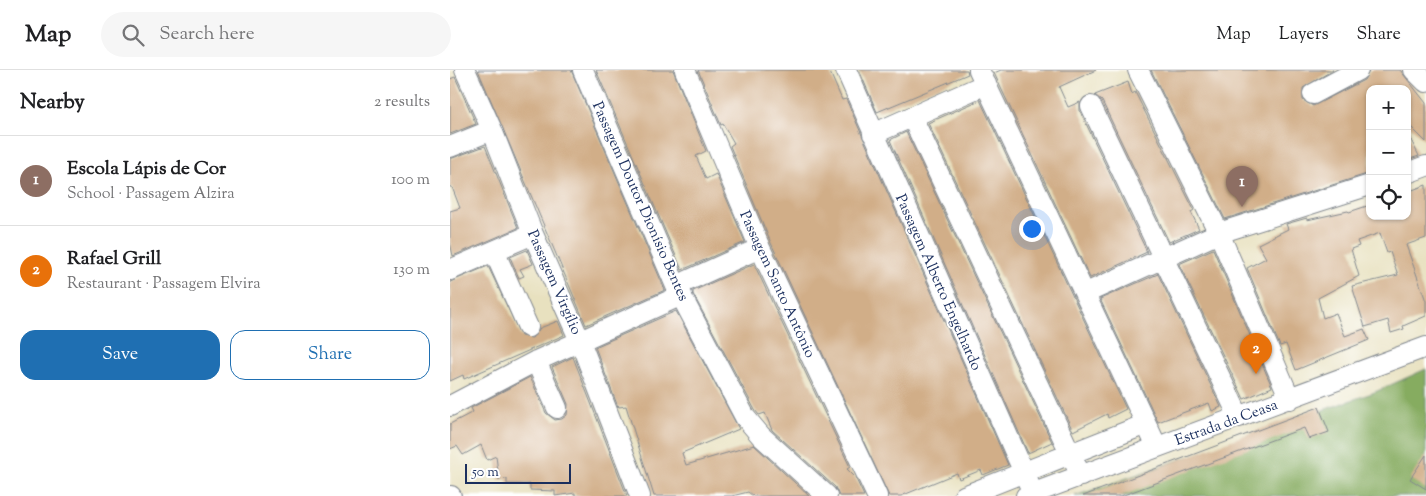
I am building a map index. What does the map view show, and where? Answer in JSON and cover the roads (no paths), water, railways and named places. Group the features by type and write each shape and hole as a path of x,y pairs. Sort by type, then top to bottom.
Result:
{"street":[{"name":"Passagem Virgílio","path":"465,70 580,341 640,496"},
{"name":"Passagem Doutor Dionísio Bentes","path":"583,70 679,290 745,417 761,436 827,496"},
{"name":"Passagem Santo Antônio","path":"685,70 760,248 877,496"},
{"name":"Passagem Alberto Engelhardo","path":"846,70 1025,473 1029,495"},
{"path":"1138,70 1219,234 1290,399"},
{"path":"1313,94 1358,70"},
{"path":"1414,70 1426,82"},
{"path":"873,134 912,116 983,77 1158,447"},
{"path":"1091,106 1239,417"},
{"path":"912,116 1081,476"},
{"path":"450,147 492,130"},
{"path":"1411,172 1426,166"},
{"path":"1086,293 1219,234 1366,186"},
{"path":"450,270 534,234"},
{"path":"450,406 760,248"},
{"path":"494,251 528,327"},
{"path":"450,278 452,284 450,285"},
{"name":"Estrada da Ceasa","path":"1029,495 1426,347"},
{"path":"536,361 557,408"},
{"path":"964,496 1146,424"}],"place":[{"name":"Escola Lápis de Cor","path":"1242,207"},
{"name":"Rafael Grill","path":"1256,374"}]}
